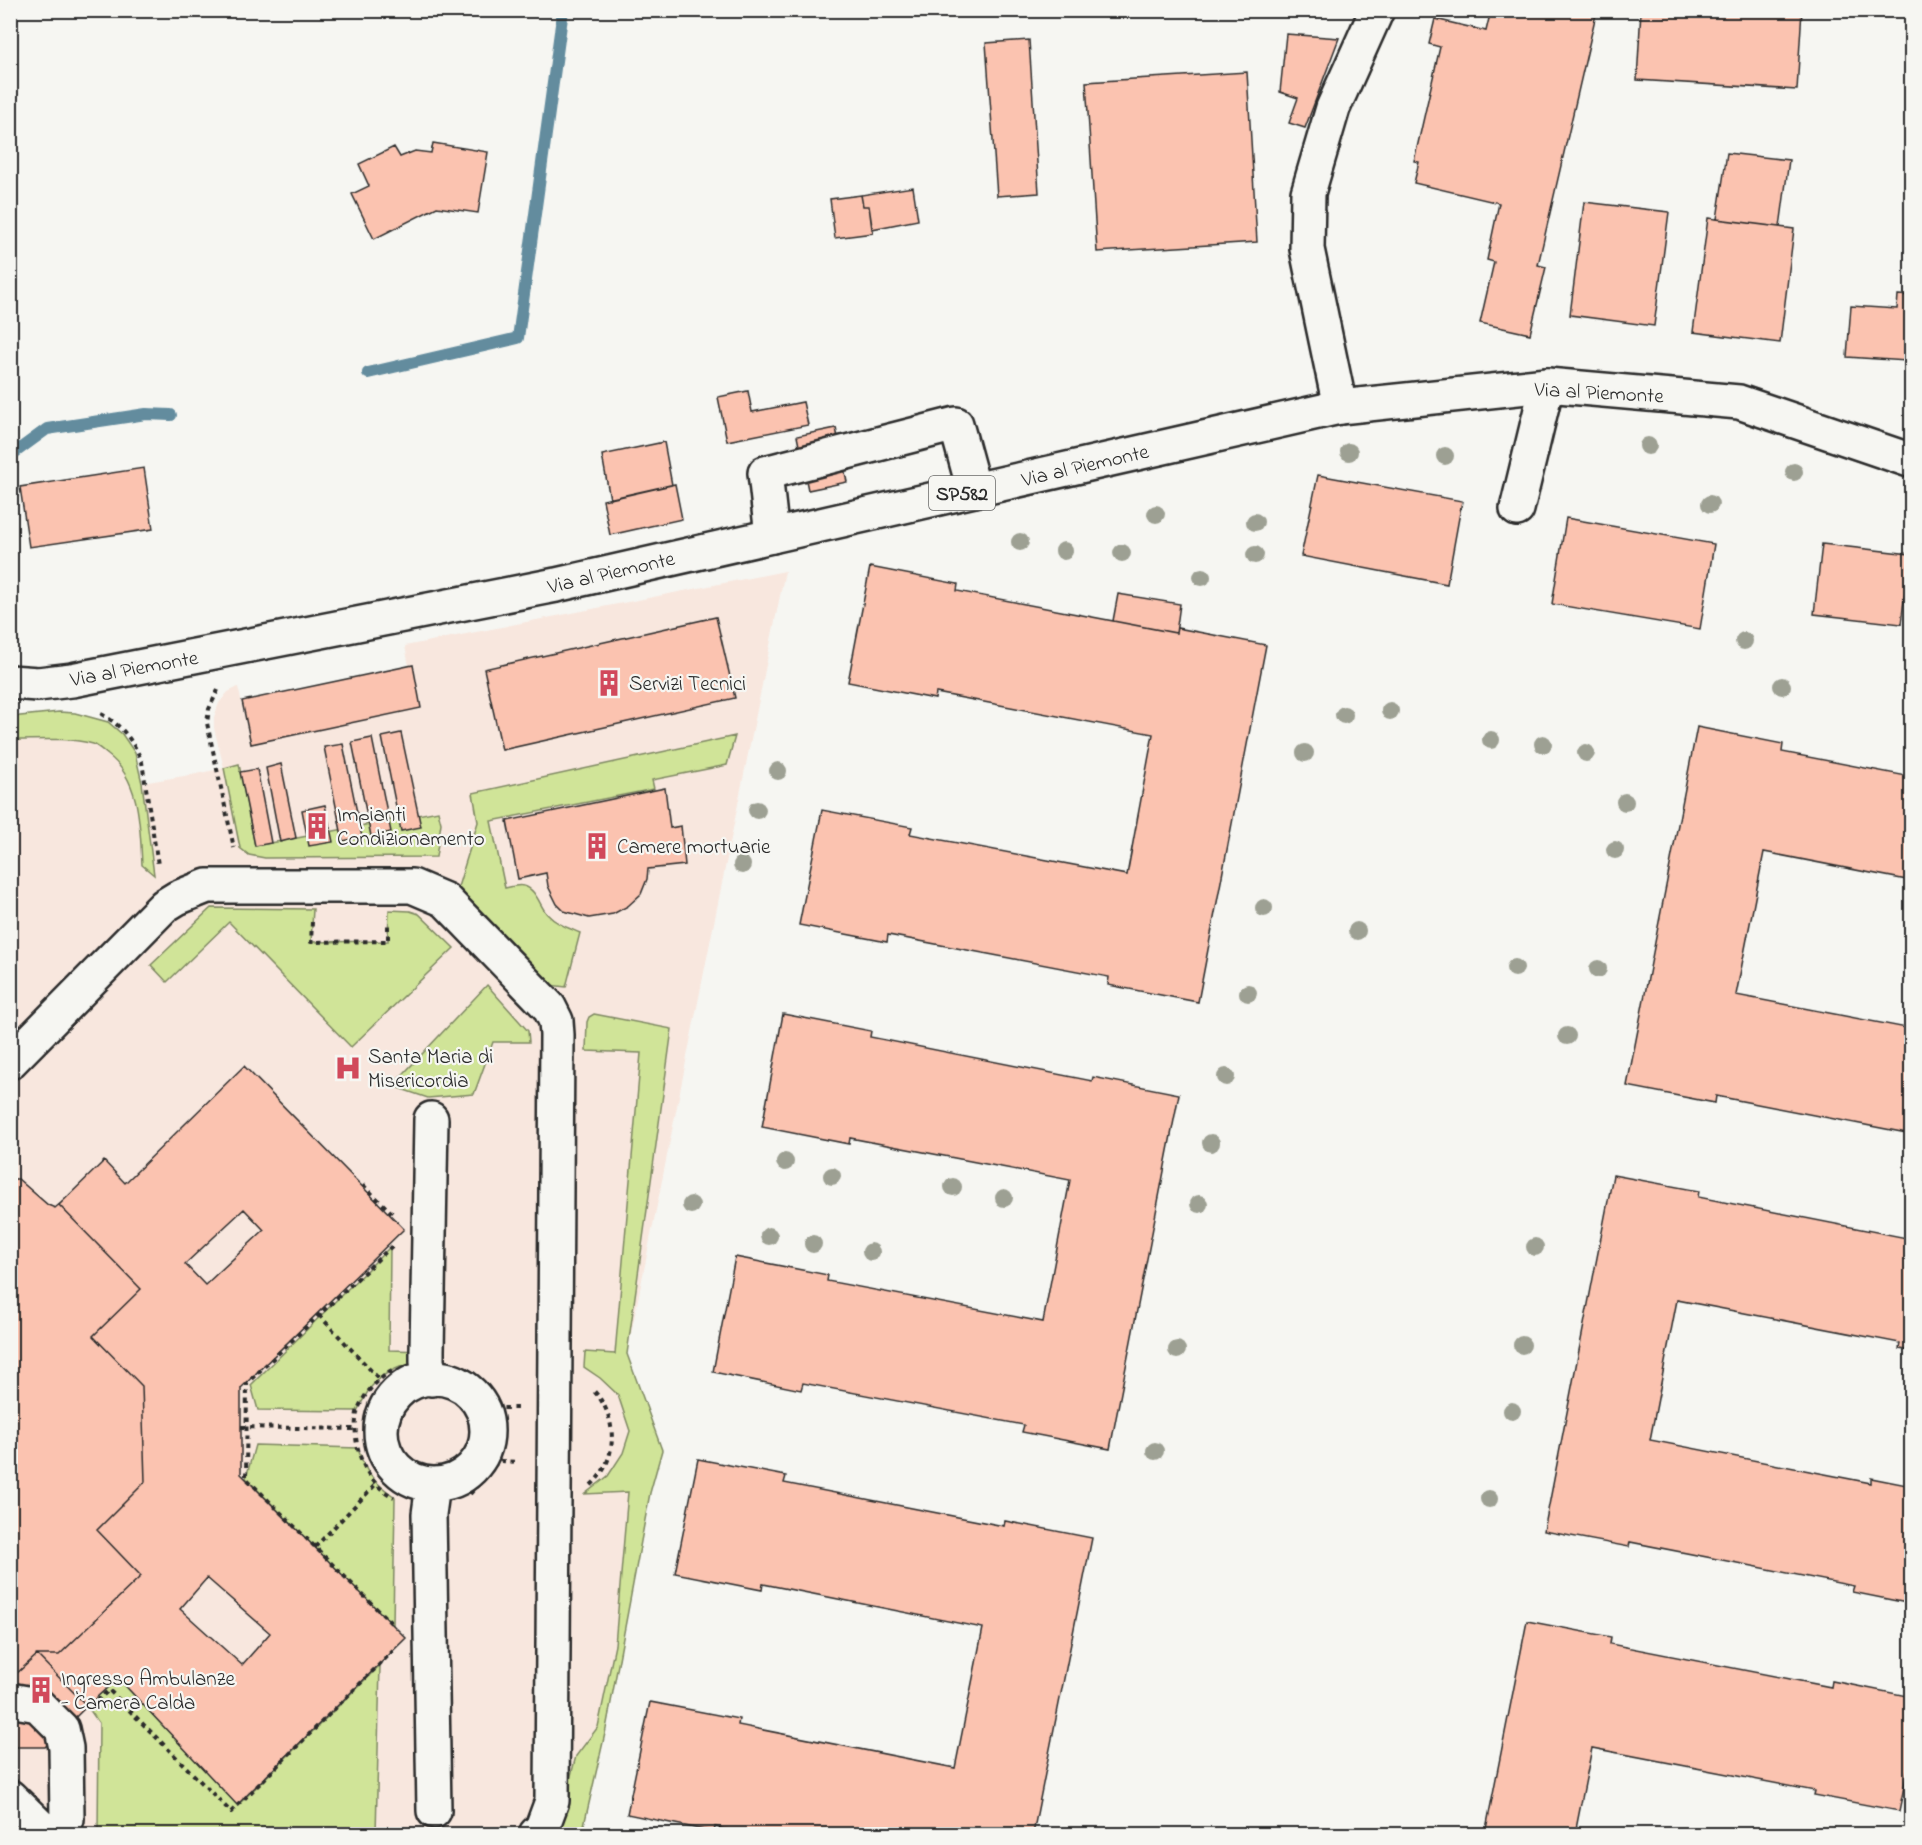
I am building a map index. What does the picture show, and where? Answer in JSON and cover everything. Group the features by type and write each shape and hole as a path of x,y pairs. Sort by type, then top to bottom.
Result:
{"main road":[{"path":"1340,407 1307,249 1308,193 1332,108 1377,10"},
{"path":"1517,509 1547,385"},
{"name":"Via al Piemonte","path":"10,682 38,684 72,680 556,585 1340,407 1547,385 1738,402 1911,461"},
{"path":"772,536 765,474 956,424 974,490"},
{"path":"10,1062 164,906 207,886 412,886 445,900 549,1007 556,1021 557,1035 552,1801 542,1828 536,1834"},
{"path":"431,1119 427,1362 432,1379"},
{"path":"449,1379 477,1398 488,1427 483,1453 462,1477 433,1485 401,1474 383,1449 381,1416 398,1391 417,1380 449,1379"},
{"path":"433,1485 429,1514 434,1811"},
{"path":"10,1700 38,1705 62,1729 66,1748 67,1819 61,1834"},
{"path":"10,1797 48,1834"}],"path":[{"path":"223,685 217,691 209,709 207,723 236,853"},
{"path":"97,713 115,723 131,740 142,762 158,866"},
{"path":"363,1185 393,1215"},
{"path":"396,1241 247,1383 244,1427 246,1478 398,1630"},
{"path":"319,1315 380,1380"},
{"path":"587,1383 600,1396 609,1413 613,1432 606,1466 589,1486"},
{"path":"244,1427 356,1429"},
{"path":"315,1547 376,1484"},
{"path":"86,1711 108,1690 231,1812 398,1646"}],"shaded area":[{"name":"Santa Maria di Misericordia","path":"785,571 627,1354 662,1450 650,1493 581,1834 11,1834 11,717 59,712 75,713 108,722 122,734 135,753 142,783 196,774 224,768 214,728 214,717 219,703 228,692 238,687 242,703 409,666 405,646"}],"green space":[{"path":"59,712 75,713 108,722 122,734 135,753 142,783 154,875 142,865 137,806 133,791 119,765 95,745 83,742 52,739 11,740 11,717"},
{"path":"735,736 727,765 652,780 654,789 491,821 505,888 520,885 528,888 535,894 544,911 563,925 580,933 566,987 549,985 458,887 478,822 473,793"},
{"path":"239,764 255,846 438,811 441,823 436,857 265,858 249,855 240,848 224,768"},
{"path":"211,908 313,909 311,942 388,941 389,910 410,911 419,914 454,948 351,1047 229,922 167,982 151,965"},
{"path":"487,985 528,1031 529,1042 493,1042 474,1094 428,1098 392,1086"},
{"path":"594,1014 672,1029 627,1354 662,1450 650,1493 606,1729 582,1834 556,1834 576,1756 598,1727 615,1645 628,1492 585,1494 608,1476 623,1453 630,1431 618,1395 584,1367 585,1352 615,1354 641,1053 586,1051 587,1022"},
{"path":"390,1247 389,1350 427,1351 427,1362 404,1366 378,1380 357,1411 258,1410 251,1385"},
{"path":"255,1445 358,1448 371,1476 395,1497 393,1626 246,1478"},
{"path":"380,1665 376,1834 98,1834 99,1723 87,1706 118,1678 238,1805"}],"building":[{"path":"1491,10 1597,10 1538,265 1546,267 1530,334 1480,323 1494,262 1487,260 1499,203 1414,183 1419,162 1414,161 1440,47 1429,44 1435,19 1486,31"},
{"path":"1641,10 1802,10 1797,90 1637,80"},
{"path":"1286,34 1339,38 1305,128 1289,123 1298,98 1280,92"},
{"path":"1029,40 1039,193 997,196 986,43"},
{"path":"1247,72 1257,242 1097,252 1086,82"},
{"path":"433,143 488,152 478,213 437,207 374,239 352,194 369,186 359,164 394,147 400,157 415,151 431,153"},
{"path":"1727,153 1789,160 1780,227 1717,219"},
{"path":"913,187 918,220 872,229 869,206 863,206 861,195"},
{"path":"861,195 863,206 869,206 873,233 835,238 830,199"},
{"path":"1584,202 1669,212 1654,326 1570,315"},
{"path":"1708,218 1794,229 1780,343 1693,332"},
{"path":"1898,295 1912,296 1912,357 1907,357 1907,361 1847,357 1851,306 1897,309"},
{"path":"748,391 752,412 803,402 808,425 727,441 718,397"},
{"path":"836,428 847,482 808,490 797,436"},
{"path":"664,442 672,485 610,499 602,455"},
{"path":"144,468 153,529 29,547 20,487"},
{"path":"1318,475 1462,501 1447,584 1301,556"},
{"path":"675,484 682,519 610,535 603,500"},
{"path":"1566,518 1714,544 1700,629 1552,604"},
{"path":"1822,544 1910,554 1901,624 1814,614"},
{"path":"870,567 958,584 957,591 1176,633 1177,628 1266,645 1198,1002 1108,985 1109,977 888,935 887,942 799,925 822,810 912,827 910,834 1127,875 1153,734 936,693 935,699 848,682"},
{"path":"1118,594 1180,604 1176,633 1113,621"},
{"name":"Servizi Tecnici","path":"716,617 735,698 502,750 484,669"},
{"path":"413,665 421,708 251,744 242,701"},
{"path":"1697,727 1783,744 1782,752 1912,777 1912,881 1764,852 1736,995 1912,1029 1912,1134 1716,1096 1715,1103 1627,1086"},
{"path":"401,733 421,827 401,831 382,737"},
{"path":"372,738 391,832 371,836 352,742"},
{"path":"343,744 362,837 343,841 324,747"},
{"path":"281,764 296,838 280,842 266,768"},
{"path":"257,769 271,843 255,846 240,772"},
{"name":"Camere mortuarie","path":"665,788 670,828 681,826 685,865 648,869 641,894 628,906 613,914 589,918 564,911 557,904 548,886 546,873 518,879 507,821"},
{"name":"Impianti Condizionamento","path":"325,805 333,842 309,846 302,810"},
{"path":"783,1014 871,1031 870,1037 1092,1081 1093,1077 1179,1094 1110,1449 1022,1432 1024,1425 803,1383 801,1390 713,1372 735,1257 828,1275 827,1281 1043,1322 1070,1180 850,1138 849,1144 762,1127"},
{"path":"244,1066 404,1229 241,1388 241,1474 406,1638 237,1805 118,1678 87,1706 37,1655 59,1655 141,1576 97,1530 145,1482 142,1386 93,1336 141,1289 59,1205 104,1161 125,1183","holes":["244,1209 264,1230 205,1285 185,1264","207,1578 270,1633 242,1665 180,1609"]},
{"path":"1613,1175 1699,1191 1698,1197 1912,1239 1912,1351 1899,1349 1900,1343 1677,1300 1650,1440 1871,1483 1871,1478 1912,1486 1912,1604 1852,1592 1854,1586 1630,1542 1629,1547 1544,1531"},
{"path":"10,1179 18,1179 48,1205 55,1208 62,1202 59,1205 141,1289 93,1336 142,1386 145,1482 97,1530 141,1576 59,1655 37,1655 16,1674 10,1674"},
{"path":"698,1459 786,1476 784,1483 1004,1526 1005,1521 1092,1538 1033,1834 750,1834 715,1827 714,1832 627,1814 650,1702 739,1719 738,1725 955,1768 983,1628 763,1584 762,1590 675,1573"},
{"path":"1527,1621 1611,1637 1610,1644 1831,1687 1832,1681 1912,1697 1912,1749 1899,1811 1814,1795 1815,1791 1592,1748 1575,1834 1485,1834"},
{"name":"Ingresso Ambulanze - Camera Calda","path":"37,1655 87,1706 45,1747 10,1747 10,1674 16,1674"}],"waterway":[{"path":"368,373 518,338 563,10"},
{"path":"10,456 47,429 146,414 171,415"}],"place":[{"name":"Servizi Tecnici","path":"609,683"},
{"name":"Impianti Condizionamento","path":"317,826"},
{"name":"Camere mortuarie","path":"597,846"},
{"name":"Santa Maria di Misericordia","path":"348,1068"},
{"name":"Ingresso Ambulanze - Camera Calda","path":"41,1690"}]}
